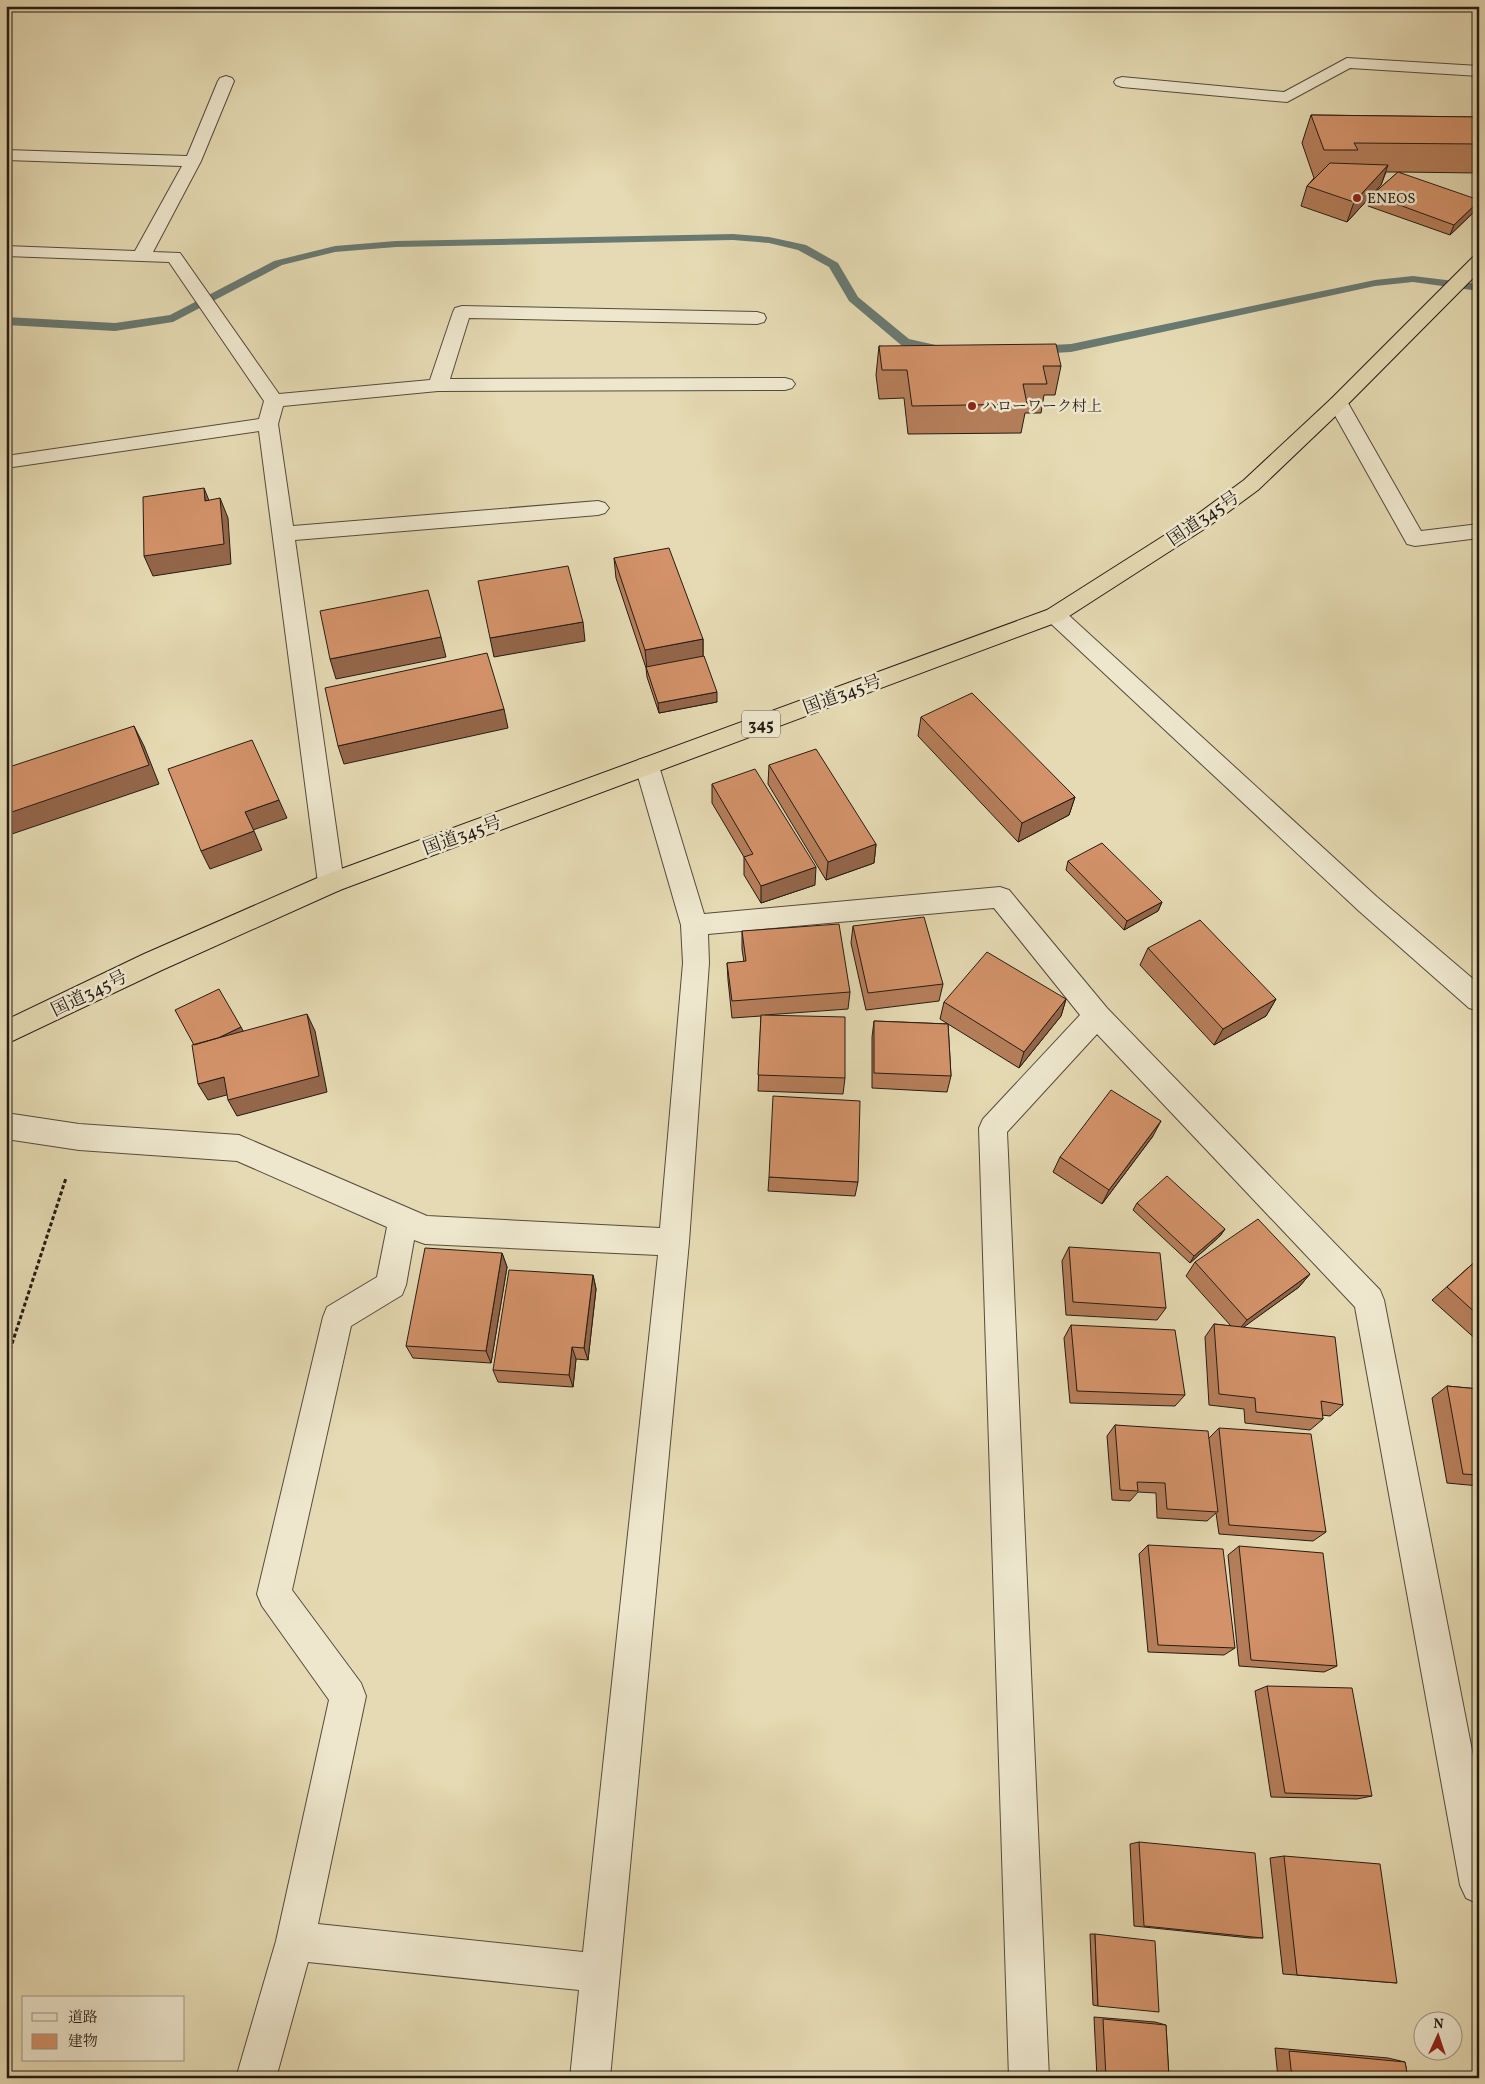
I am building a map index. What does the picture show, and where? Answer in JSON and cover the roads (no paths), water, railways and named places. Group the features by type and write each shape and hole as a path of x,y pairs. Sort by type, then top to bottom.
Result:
{"highway":[{"name":"国道345号","path":"6,1033 153,962 331,883 1055,615 1202,520 1251,485 1338,403 1473,266"}],"street":[{"path":"1122,82 1287,97 1347,64 1479,71"},
{"path":"141,257 193,161 226,81"},
{"path":"6,155 193,161"},
{"path":"6,251 174,257 274,401 268,424 331,883"},
{"path":"438,385 462,312 757,318"},
{"path":"274,401 438,385 785,384"},
{"path":"1338,403 1415,539 1479,531"},
{"path":"6,462 268,424"},
{"path":"284,534 598,508"},
{"path":"1055,615 1360,897 1479,1000"},
{"path":"590,2078 674,1242 696,963 694,926 647,766"},
{"path":"694,926 1000,897 1097,1016 1369,1300 1479,1886"},
{"path":"1029,2078 992,1128 1097,1016"},
{"path":"6,1126 79,1137 239,1148 426,1230 674,1242"},
{"path":"256,2078 295,1941 348,1696 274,1594 338,1317 390,1285 403,1221"},
{"path":"295,1941 600,1973"}],"waterway":[{"path":"6,321 115,327 173,318 278,263 335,249 396,244 733,237 769,240 802,247 834,265 853,299 905,342 945,351"},
{"path":"1034,350 1071,348 1375,283 1413,279 1479,288"}],"place":[{"name":"ENEOS","path":"1357,198"},
{"name":"ハローワーク村上","path":"972,406"}]}
